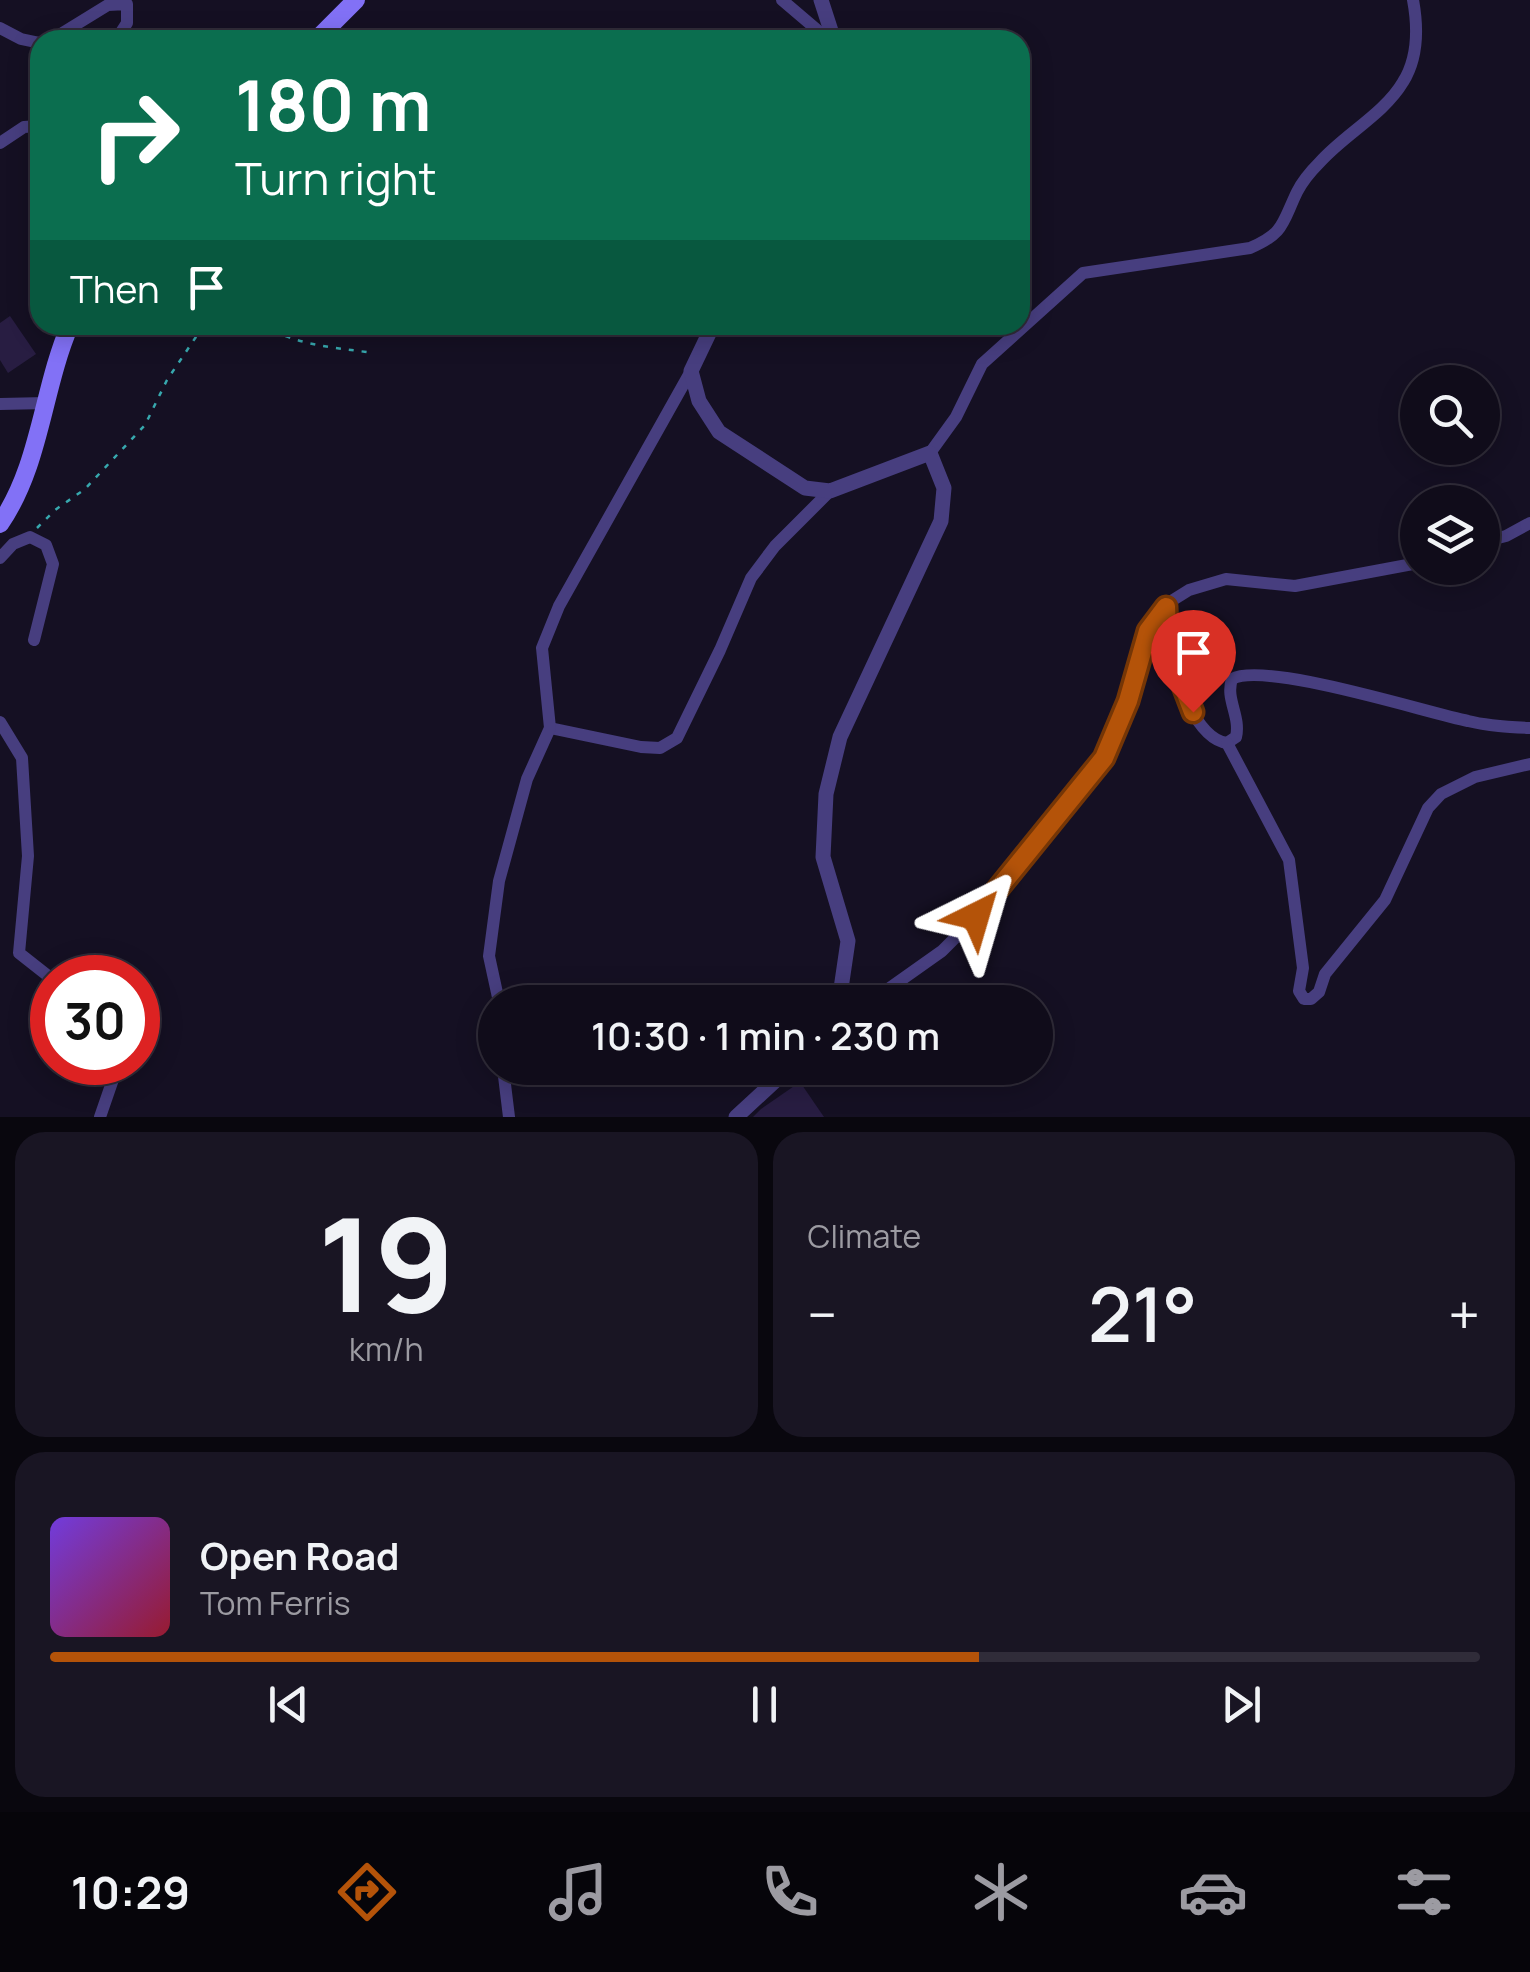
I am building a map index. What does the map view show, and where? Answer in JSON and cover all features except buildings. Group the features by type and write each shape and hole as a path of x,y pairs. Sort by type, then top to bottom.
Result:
{"main road":[{"path":"326,30 356,0"},
{"path":"0,524 11,508 36,448 56,359 66,335"}],"street":[{"path":"782,0 819,30"},
{"path":"821,0 828,30"},
{"path":"1030,321 1083,273 1250,248 1267,241 1282,228 1297,192 1320,161 1392,98 1404,82 1415,43 1413,0"},
{"path":"67,30 108,5 126,4 128,23 123,30"},
{"path":"0,28 30,41"},
{"path":"0,143 30,127"},
{"path":"496,985 490,956 499,881 527,779 550,728 542,648 559,606 707,335"},
{"path":"550,728 640,747 660,748 677,738 751,578 775,546 830,492 930,454 956,417 982,364 1014,335"},
{"path":"690,371 699,401 719,432 805,488 830,492"},
{"path":"0,404 46,403"},
{"path":"842,985 848,942 824,857 826,794 840,738 941,521 944,488 930,454"},
{"path":"1500,538 1530,522"},
{"path":"0,558 13,544 30,537 46,546 53,564 34,640"},
{"path":"894,985 942,952 984,909 1098,766 1117,731 1148,631 1166,607 1189,590 1226,578 1295,586 1400,566"},
{"path":"1166,607 1168,647 1188,704 1208,738 1227,743 1289,860 1303,968 1300,991 1304,999 1311,999 1318,992 1326,974 1385,900 1428,808 1441,794 1475,778 1530,764"},
{"path":"1227,743 1236,737 1238,728 1229,688 1232,679 1240,675 1290,678 1473,722 1530,728"},
{"path":"0,722 22,758 28,856 18,953 30,962"},
{"path":"100,1117 111,1085"},
{"path":"505,1085 508,1117"},
{"path":"736,1117 771,1085"}],"path":[{"path":"30,537 55,510 86,489 146,425 167,380 197,335"},
{"path":"281,335 314,346 373,353"}],"route":[{"path":"976,916 1104,758 1128,701 1148,631 1166,607 1168,647 1193,712"}]}
